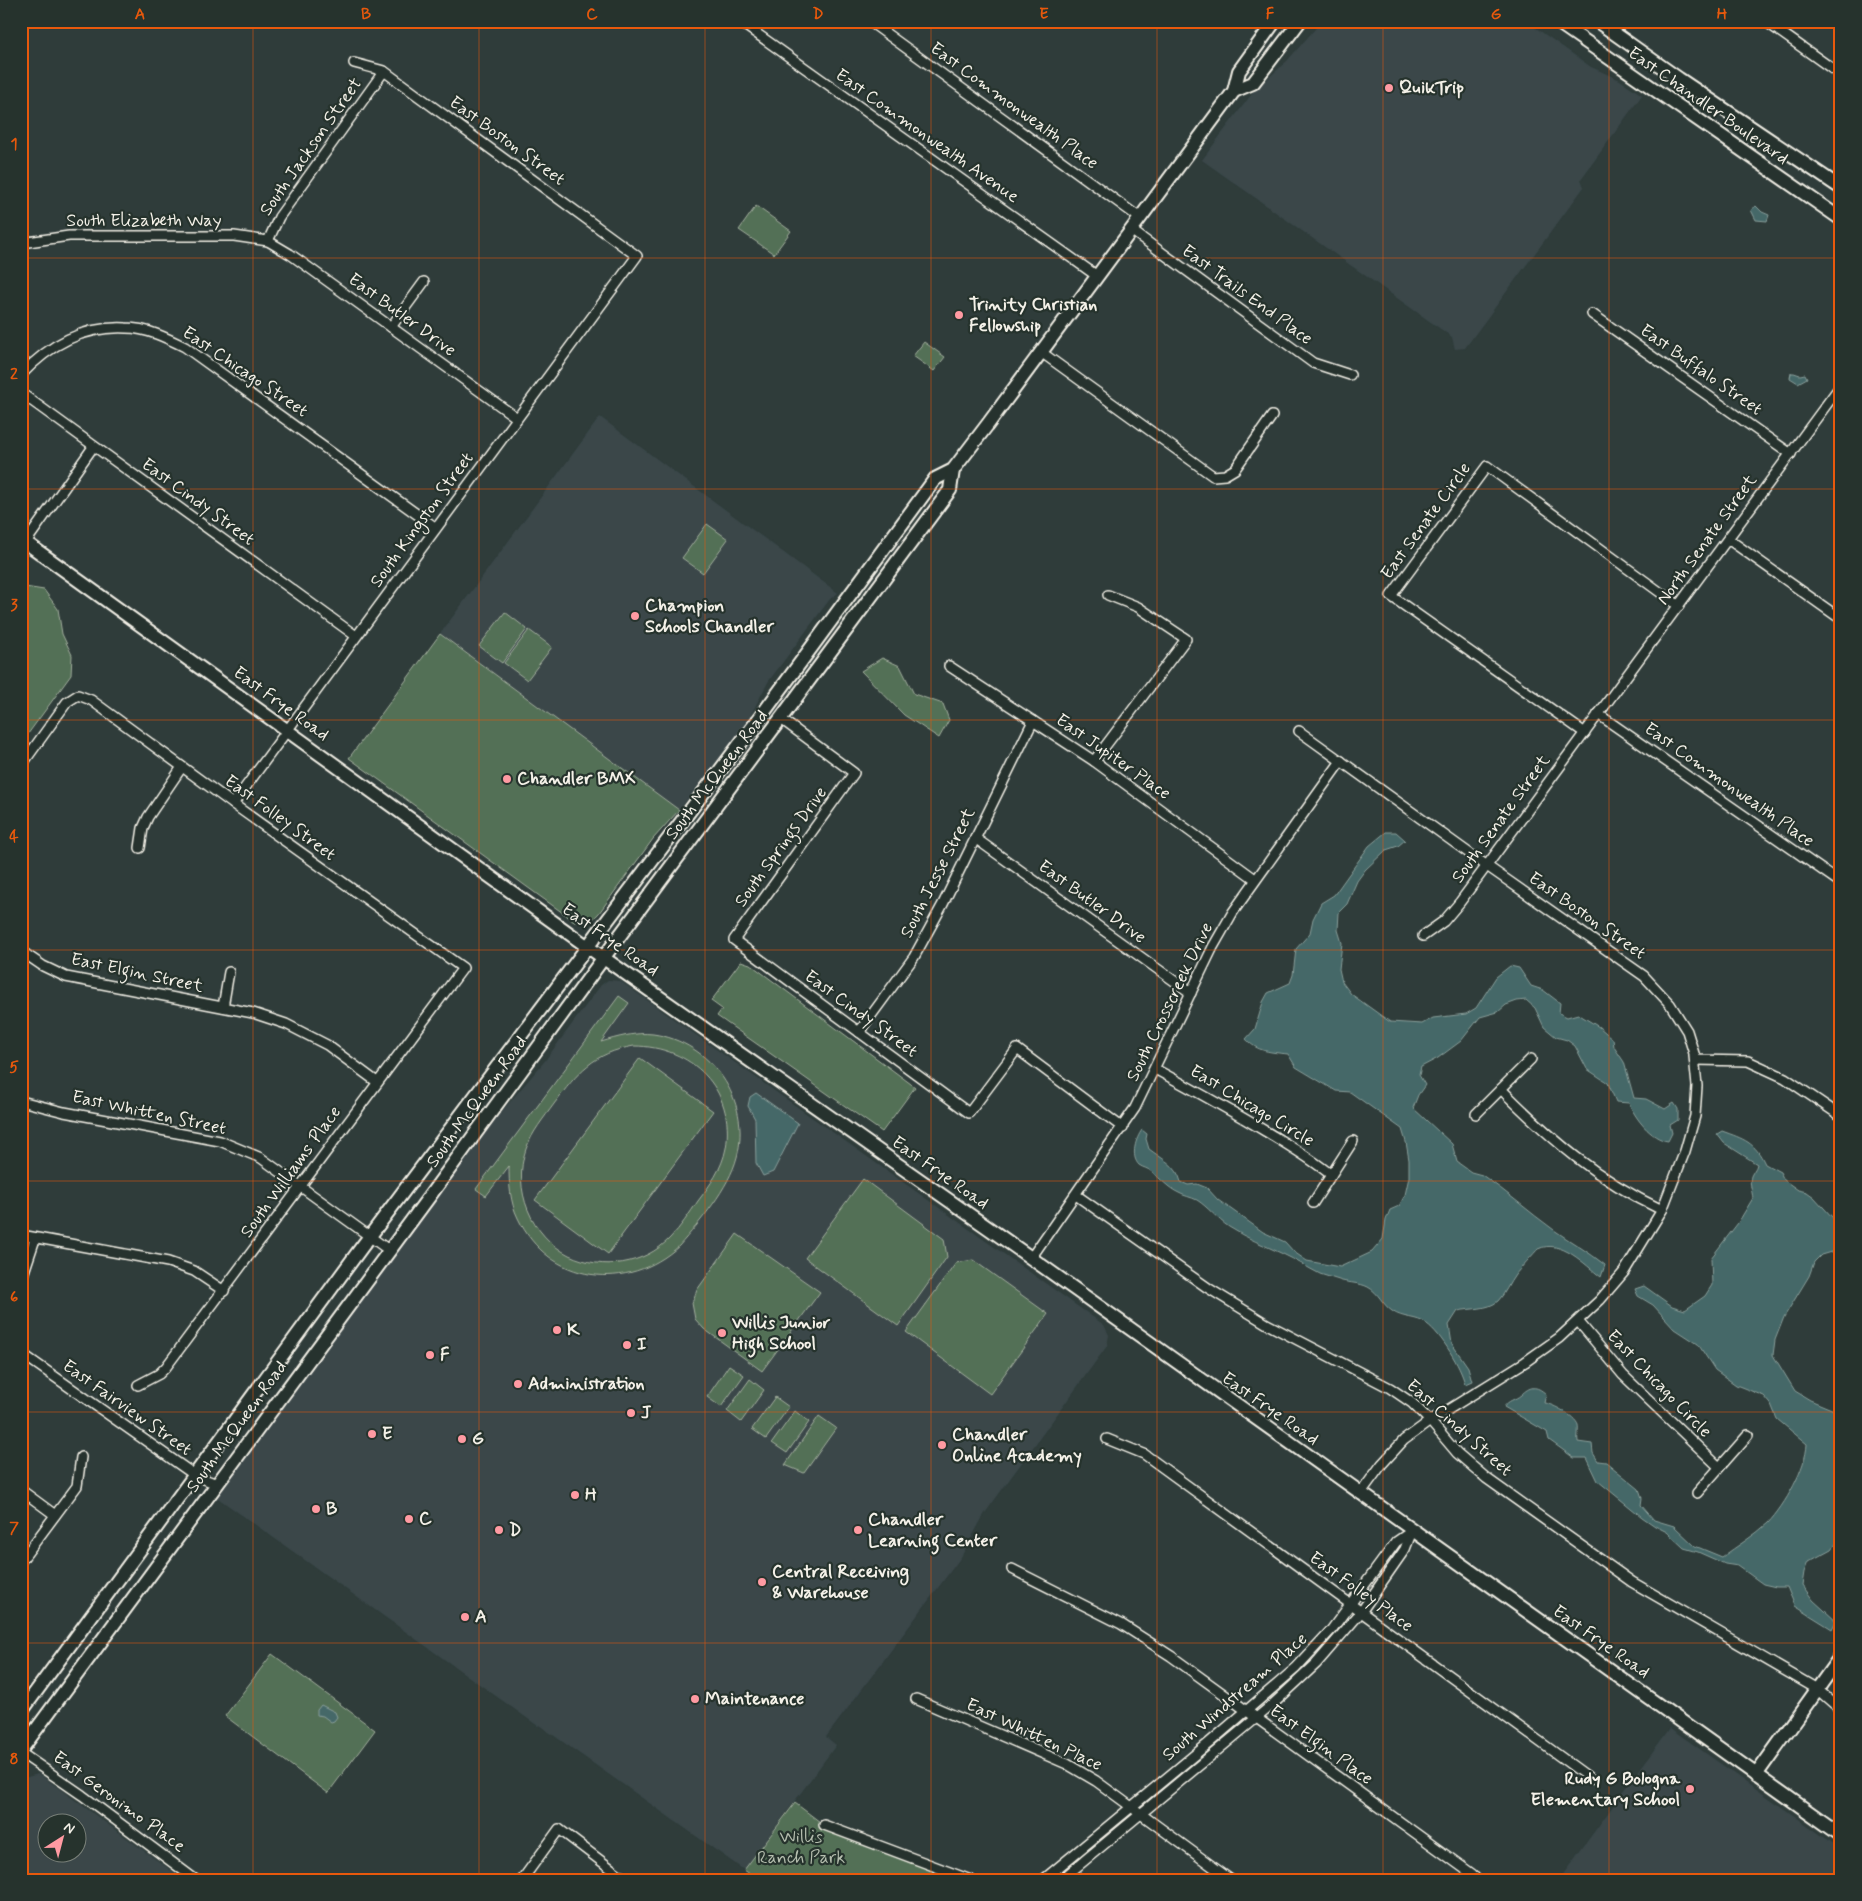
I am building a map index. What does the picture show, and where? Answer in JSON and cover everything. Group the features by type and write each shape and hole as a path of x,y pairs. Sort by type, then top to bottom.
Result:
{"main road":[{"path":"1234,91 1239,71 1275,21"},
{"path":"1234,91 1253,83 1300,21"},
{"name":"East Chandler Boulevard","path":"1556,21 1841,219"},
{"name":"East Chandler Boulevard","path":"1597,21 1679,79 1841,188"},
{"path":"1666,98 1679,79"},
{"name":"South McQueen Road","path":"21,1712 370,1238 767,708 935,479 953,470 1234,91"},
{"name":"South McQueen Road","path":"21,1751 950,490 953,470"},
{"name":"East Frye Road","path":"23,540 588,947 605,957 1031,1258 1841,1835"},
{"path":"767,708 781,719"},
{"path":"1756,1775 1841,1656"}],"street":[{"name":"East Commonwealth Avenue","path":"739,21 1097,276"},
{"name":"East Commonwealth Place","path":"869,21 1140,218"},
{"path":"1765,21 1841,75"},
{"name":"East Boston Street","path":"354,63 384,71 637,256"},
{"name":"South Jackson Street","path":"268,242 279,217 384,71"},
{"name":"East Trails End Place","path":"1131,230 1313,363 1350,375"},
{"name":"South Elizabeth Way","path":"21,243 69,236 234,236 268,242"},
{"name":"East Butler Drive","path":"268,242 290,254 517,418"},
{"name":"South Kingston Street","path":"233,804 637,256"},
{"path":"391,327 424,282"},
{"name":"East Buffalo Street","path":"1592,314 1791,454"},
{"name":"East Chicago Street","path":"21,375 48,349 71,336 99,329 128,327 161,336 185,347 436,528"},
{"path":"1041,352 1213,476 1225,475 1235,470 1272,416"},
{"name":"North Senate Street","path":"1598,714 1841,385"},
{"name":"East Cindy Street","path":"21,393 356,636"},
{"path":"23,540 93,447"},
{"name":"East Senate Circle","path":"1585,733 1391,596 1487,466 1679,606"},
{"path":"1728,540 1841,619"},
{"path":"1094,761 1186,639 1138,607 1108,595"},
{"name":"East Jupiter Place","path":"949,666 1094,761 1255,879"},
{"name":"East Folley Street","path":"21,766 67,702 78,695 91,700 463,968"},
{"name":"East Commonwealth Place","path":"1598,714 1841,883"},
{"name":"South Senate Street","path":"1423,936 1449,914 1598,714"},
{"name":"South Springs Drive","path":"734,940 854,773 781,719"},
{"name":"South Jesse Street","path":"860,1032 914,957 943,904 1033,721"},
{"name":"East Boston Street","path":"1299,731 1486,866 1644,976 1670,1004 1687,1031 1694,1056"},
{"name":"South Crosscreek Drive","path":"1031,1258 1123,1128 1155,1068 1213,947 1255,879 1341,761"},
{"path":"140,848 148,817 182,767"},
{"name":"East Butler Drive","path":"975,838 1191,993"},
{"name":"East Cindy Street","path":"734,940 969,1114 1017,1049 1123,1128"},
{"name":"East Elgin Street","path":"21,951 43,966 66,977 253,1013 286,1024 328,1045 377,1082"},
{"name":"South Williams Place","path":"138,1385 159,1374 166,1367 463,968"},
{"name":"East Elgin Street","path":"223,1007 229,972"},
{"path":"1694,1056 1696,1060 1748,1061 1785,1078 1841,1116"},
{"path":"1360,1494 1382,1464 1404,1440 1430,1421 1525,1362 1559,1338 1600,1300 1624,1272 1662,1210 1685,1151 1694,1116 1697,1086 1694,1056"},
{"path":"1476,1114 1532,1059"},
{"name":"East Chicago Circle","path":"1155,1068 1289,1146 1331,1175"},
{"path":"1501,1089 1555,1141 1591,1170 1630,1195 1662,1210"},
{"name":"East Whitten Street","path":"21,1101 64,1112 220,1141 261,1158 390,1251"},
{"path":"1312,1203 1353,1141"},
{"name":"East Cindy Street","path":"1076,1195 1208,1288 1267,1324 1390,1388 1412,1403 1430,1421 1457,1454 1486,1478 1632,1582 1817,1690 1841,1710"},
{"path":"21,1235 168,1262 194,1271 224,1291"},
{"path":"21,1281 35,1239"},
{"name":"East Chicago Circle","path":"1578,1321 1623,1375 1719,1467"},
{"name":"East Fairview Street","path":"21,1353 196,1476 217,1484"},
{"path":"1697,1493 1748,1435"},
{"name":"East Folley Place","path":"1107,1439 1144,1454 1591,1779"},
{"path":"21,1561 77,1486 82,1457"},
{"path":"21,1490 55,1515"},
{"name":"South Windstream Place","path":"1043,1880 1296,1668 1318,1646 1351,1605 1396,1542 1412,1530"},
{"name":"South Windstream Place","path":"1061,1880 1256,1718 1316,1664 1361,1612 1405,1549 1412,1530"},
{"name":"East Elgin Place","path":"1012,1569 1121,1624 1171,1656 1472,1874 1477,1880"},
{"name":"East Whitten Place","path":"916,1698 1066,1764 1096,1781 1231,1880"},
{"name":"East Geronimo Place","path":"21,1751 196,1880"},
{"path":"824,1825 971,1880"},
{"path":"522,1880 559,1830 626,1880"}],"shaded area":[{"path":"1322,21 1526,21 1591,67 1620,80 1642,95 1581,179 1584,187 1465,348 1455,349 1452,337 1202,160 1254,91 1287,61"},
{"name":"Champion Schools Chandler","path":"600,417 838,593 830,599 768,682 747,722 679,810 440,634"},
{"name":"Willis Junior High School","path":"608,980 620,981 1104,1325 1109,1335 1107,1346 985,1513 961,1557 826,1737 836,1745 744,1870 215,1496 481,1136 544,1062 601,985"},
{"name":"Rudy G Bologna Elementary School","path":"1670,1728 1841,1849 1841,1880 1559,1880"},
{"path":"38,1774 42,1776 184,1880 21,1880 21,1782 24,1778"}],"green space":[{"path":"756,206 791,231 774,254 739,230"},
{"path":"924,342 945,357 934,371 913,356"},
{"path":"707,524 728,539 703,573 682,558"},
{"path":"21,588 44,590 58,609 62,634 72,655 71,675 25,738 21,736"},
{"path":"505,612 527,629 502,663 479,646"},
{"path":"529,630 552,647 527,680 504,663"},
{"name":"Chandler BMX","path":"440,634 679,810 653,839 599,913 591,921 582,923 574,921 349,758"},
{"path":"882,658 900,666 914,694 943,704 949,720 939,738 904,715 861,671"},
{"path":"741,961 750,964 915,1087 882,1132 717,1016 722,1009 711,1001"},
{"path":"619,996 629,1003 601,1042 633,1034 653,1034 674,1039 693,1049 709,1061 722,1077 732,1095 738,1115 740,1136 737,1157 728,1181 679,1246 659,1261 637,1271 614,1275 591,1274 569,1268 549,1257 532,1240 518,1218 510,1193 509,1166 486,1196 476,1189","holes":["634,1046 655,1048 674,1054 691,1063 705,1075 716,1090 724,1107 727,1127 724,1156 719,1170 707,1189 678,1229 660,1247 648,1254 622,1263 595,1263 582,1260 556,1247 535,1224 523,1195 521,1180 522,1164 526,1149 535,1131 579,1073 597,1059 620,1049"]},
{"path":"640,1058 713,1111 608,1254 535,1200"},
{"path":"863,1179 944,1239 947,1257 898,1326 805,1258"},
{"path":"737,1234 820,1292 762,1371 704,1329 695,1319 692,1303 697,1290"},
{"path":"973,1260 1048,1314 990,1394 906,1332 956,1263"},
{"path":"729,1365 744,1375 721,1407 707,1397"},
{"path":"750,1379 764,1390 741,1422 727,1411"},
{"path":"775,1397 789,1407 766,1439 752,1429"},
{"path":"795,1411 809,1422 787,1453 772,1443"},
{"path":"819,1416 836,1428 804,1473 785,1465"},
{"path":"272,1654 375,1730 328,1793 225,1716"},
{"name":"Willis Ranch Park","path":"795,1803 824,1825 971,1880 751,1880 753,1876 744,1870"}],"water":[{"path":"1756,206 1762,212 1769,215 1767,221 1756,220 1751,210"},
{"path":"1791,373 1805,374 1807,378 1798,383 1790,378"},
{"path":"1386,832 1396,832 1405,840 1398,846 1386,850 1365,870 1357,881 1347,904 1339,912 1338,930 1342,943 1339,969 1342,982 1351,994 1390,1022 1422,1024 1433,1018 1466,1014 1476,1008 1496,977 1510,966 1519,968 1531,986 1543,990 1560,1003 1559,1013 1567,1017 1578,1014 1599,1027 1613,1039 1614,1047 1624,1062 1634,1098 1646,1099 1665,1109 1674,1103 1678,1109 1678,1120 1670,1125 1672,1133 1668,1141 1650,1132 1639,1121 1629,1103 1616,1102 1608,1083 1587,1069 1575,1046 1567,1040 1556,1037 1544,1027 1535,1008 1526,1000 1506,1005 1498,1012 1480,1017 1461,1041 1438,1058 1421,1067 1419,1075 1425,1085 1418,1095 1413,1108 1452,1144 1457,1162 1471,1172 1482,1175 1554,1230 1605,1265 1601,1277 1564,1250 1555,1247 1538,1249 1515,1275 1498,1301 1489,1306 1458,1311 1449,1325 1452,1344 1468,1367 1472,1381 1465,1384 1450,1351 1438,1335 1423,1321 1396,1314 1368,1287 1320,1274 1288,1256 1235,1231 1197,1200 1175,1191 1150,1171 1139,1165 1134,1152 1136,1142 1142,1130 1147,1134 1146,1139 1149,1149 1173,1167 1181,1182 1188,1185 1197,1184 1207,1188 1218,1200 1263,1232 1285,1242 1294,1252 1307,1261 1340,1267 1372,1252 1383,1239 1386,1220 1390,1210 1399,1206 1405,1195 1409,1177 1409,1160 1402,1129 1350,1092 1336,1091 1296,1067 1288,1054 1260,1049 1246,1039 1255,1029 1263,1002 1268,993 1290,983 1293,975 1296,949 1310,933 1313,919 1321,903 1334,895 1369,846"},
{"path":"756,1093 798,1123 773,1172 763,1176 756,1163 755,1119 748,1106 750,1097"},
{"path":"1722,1131 1748,1142 1757,1151 1765,1164 1780,1172 1784,1180 1798,1190 1807,1192 1833,1218 1841,1220 1841,1249 1821,1255 1814,1262 1809,1276 1784,1317 1775,1340 1773,1355 1795,1391 1810,1400 1841,1413 1841,1537 1832,1549 1808,1562 1802,1585 1813,1600 1836,1621 1832,1629 1795,1606 1787,1587 1763,1584 1738,1566 1725,1564 1684,1548 1667,1532 1642,1517 1598,1481 1587,1458 1574,1458 1549,1440 1547,1432 1504,1407 1530,1388 1542,1391 1546,1394 1544,1403 1563,1411 1576,1422 1578,1425 1578,1442 1592,1444 1593,1453 1598,1461 1606,1462 1639,1489 1642,1498 1641,1505 1654,1520 1674,1526 1695,1546 1722,1557 1757,1532 1775,1515 1799,1475 1806,1454 1807,1444 1777,1419 1771,1404 1764,1396 1736,1385 1715,1370 1698,1344 1675,1329 1653,1305 1638,1296 1635,1289 1644,1286 1672,1306 1685,1310 1705,1296 1712,1285 1711,1258 1738,1223 1753,1198 1750,1179 1757,1164 1724,1143 1717,1134"},
{"path":"321,1705 335,1712 337,1717 334,1721 331,1722 323,1716 317,1715 317,1710"}],"place":[{"name":"QuikTrip","path":"1389,88"},
{"name":"Trinity Christian Fellowship","path":"959,315"},
{"name":"Champion Schools Chandler","path":"635,616"},
{"name":"Chandler BMX","path":"507,779"},
{"name":"K","path":"557,1330"},
{"name":"Willis Junior High School","path":"722,1333"},
{"name":"I","path":"627,1345"},
{"name":"F","path":"430,1355"},
{"name":"Administration","path":"518,1384"},
{"name":"J","path":"631,1413"},
{"name":"E","path":"372,1434"},
{"name":"G","path":"462,1439"},
{"name":"Chandler Online Academy","path":"942,1445"},
{"name":"H","path":"575,1495"},
{"name":"B","path":"316,1509"},
{"name":"C","path":"409,1519"},
{"name":"D","path":"499,1530"},
{"name":"Chandler Learning Center","path":"858,1530"},
{"name":"Central Receiving & Warehouse","path":"762,1582"},
{"name":"A","path":"465,1617"},
{"name":"Maintenance","path":"695,1699"},
{"name":"Rudy G Bologna Elementary School","path":"1690,1789"}]}
